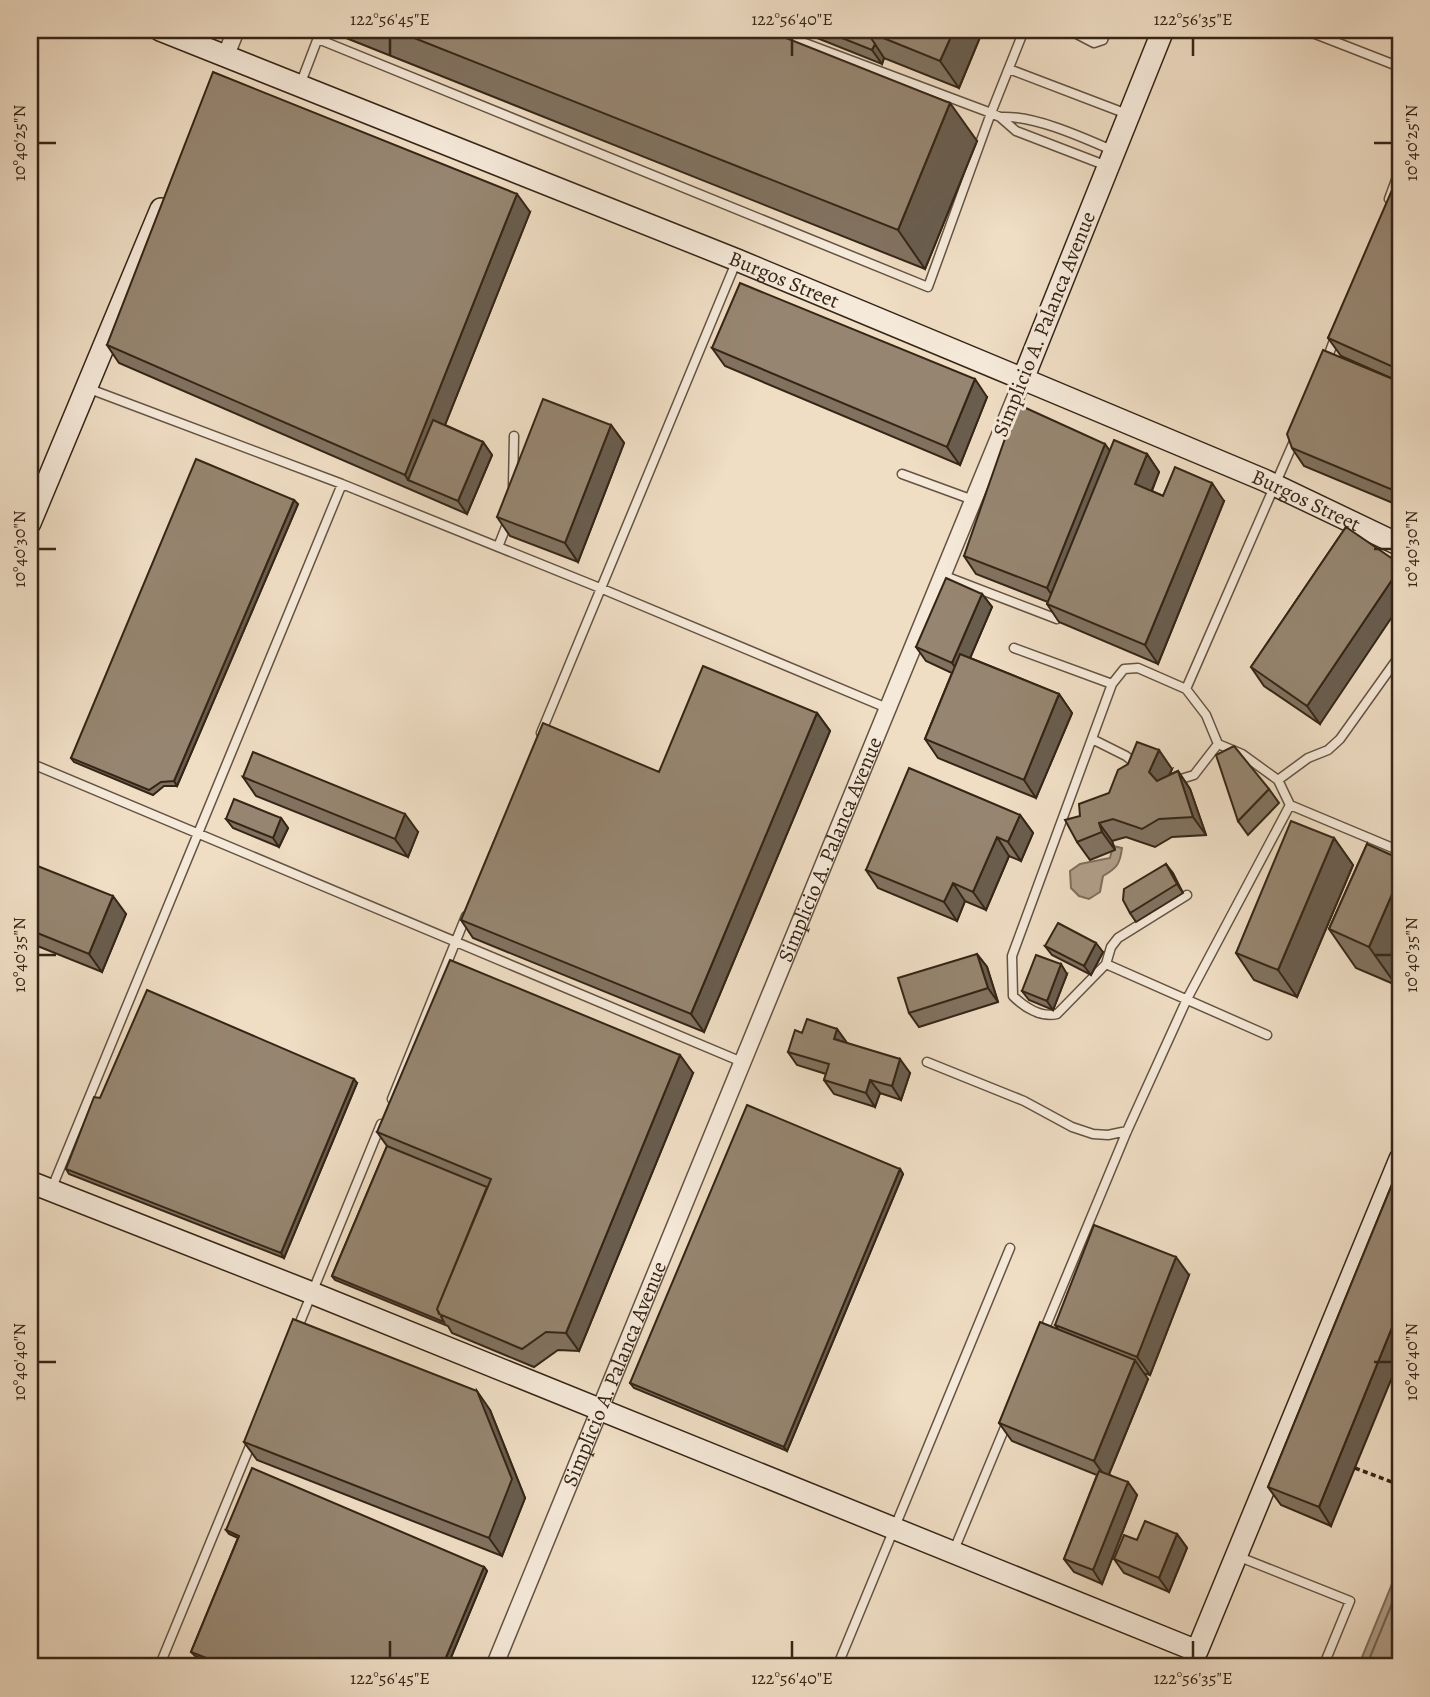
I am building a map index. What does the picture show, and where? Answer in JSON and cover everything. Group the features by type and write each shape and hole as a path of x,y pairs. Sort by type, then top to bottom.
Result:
{"street":[{"name":"Burgos Street","path":"160,30 737,260 1275,485 1400,545"},
{"path":"215,81 236,30"},
{"name":"Simplicio A. Palanca Avenue","path":"494,1667 1023,379 1163,30"},
{"path":"30,523 166,195"},
{"path":"30,1182 312,1293 952,1553 1194,1659 1400,1159"}],"lane":[{"path":"770,30 995,115 1028,120 1111,159"},
{"path":"300,85 319,34 928,287 995,115 1024,30"},
{"path":"1069,30 1094,43 1103,40 1107,30"},
{"path":"1305,30 1400,67"},
{"path":"1009,69 1129,115"},
{"path":"995,115 1016,131 1111,159"},
{"path":"1386,206 1400,169"},
{"path":"538,739 737,260"},
{"path":"1321,374 1339,327"},
{"path":"85,387 342,484 887,708"},
{"path":"1186,689 1299,430"},
{"path":"513,492 514,436"},
{"path":"902,474 972,500"},
{"path":"50,1190 342,484"},
{"path":"498,547 510,514"},
{"path":"942,574 1057,619"},
{"path":"1014,648 1112,684"},
{"path":"1278,780 1308,758 1328,750 1340,739 1400,655"},
{"path":"1187,895 1118,938 1111,947 1106,964 1057,1014 1049,1016 1023,1006 1013,996 1013,956 1112,684 1124,669 1138,668 1186,689 1206,715 1218,744 1242,754 1278,780 1290,805 1400,851"},
{"path":"1092,739 1126,755 1146,770"},
{"path":"1167,780 1177,781 1194,775 1218,744"},
{"path":"30,763 742,1062"},
{"path":"1037,1349 1127,1131 1187,999 1290,805"},
{"path":"389,1104 471,903"},
{"path":"1106,964 1267,1035"},
{"path":"927,1062 1024,1101 1072,1127 1093,1134 1108,1135 1127,1131"},
{"path":"292,1344 384,1117"},
{"path":"837,1667 1010,1248"},
{"path":"952,1553 1011,1413"},
{"path":"159,1667 255,1432"},
{"path":"1237,1555 1350,1601 1323,1667"}],"path":[{"path":"1355,1468 1400,1485"}],"water":[{"path":"1113,846 1122,848 1120,858 1115,868 1103,876 1100,892 1089,899 1079,896 1071,888 1070,871 1080,864 1110,858"},
{"path":"1400,1565 1400,1667 1358,1667 1399,1567"}],"building":[{"path":"394,30 766,30 950,103 898,230"},
{"path":"822,30 866,30 875,44 872,50"},
{"path":"866,30 954,30 940,61"},
{"path":"213,72 517,194 405,475 107,345"},
{"path":"1392,190 1400,193 1400,370 1328,338"},
{"path":"740,283 975,379 947,447 712,348"},
{"path":"1323,350 1400,382 1400,493 1292,448 1287,434"},
{"path":"543,399 611,425 565,543 497,517"},
{"path":"1017,404 1105,444 1047,588 964,556"},
{"path":"433,420 483,442 458,501 408,480"},
{"path":"1114,440 1147,454 1135,484 1163,496 1175,467 1212,483 1145,645 1047,604"},
{"path":"196,459 294,500 174,781 161,782 149,790 71,758"},
{"path":"1346,527 1400,564 1400,568 1307,706 1251,667"},
{"path":"946,578 982,594 952,663 916,647"},
{"path":"960,654 1059,694 1024,780 925,739"},
{"path":"703,666 817,713 691,1014 461,920 543,723 659,772"},
{"path":"1137,742 1159,750 1149,772 1157,781 1178,771 1193,817 1159,819 1142,829 1113,819 1099,823 1102,832 1077,842 1065,820 1080,816 1079,804 1109,793 1118,770 1128,764"},
{"path":"1234,746 1269,789 1238,821 1216,755"},
{"path":"253,752 405,814 395,839 243,777"},
{"path":"909,768 1020,815 1008,842 997,837 973,892 953,883 944,902 866,870"},
{"path":"234,799 281,818 273,838 226,819"},
{"path":"1291,821 1334,838 1278,970 1236,953"},
{"path":"1367,844 1400,859 1400,876 1369,947 1329,929"},
{"path":"30,863 113,896 89,954 30,930"},
{"path":"1166,864 1177,884 1130,913 1123,900 1124,889"},
{"path":"1058,923 1096,943 1084,966 1045,946"},
{"path":"977,954 988,988 909,1013 898,978"},
{"path":"1036,955 1061,964 1047,1001 1022,991"},
{"path":"450,960 680,1055 566,1333 546,1332 522,1349 439,1314 437,1309 491,1179 377,1132"},
{"path":"147,990 354,1079 281,1253 66,1169 94,1097 100,1098"},
{"path":"807,1019 837,1029 834,1039 900,1059 892,1086 870,1080 866,1093 824,1080 829,1064 788,1052 795,1030 802,1033"},
{"path":"747,1105 900,1169 784,1447 630,1383"},
{"path":"387,1146 487,1187 437,1309 444,1322 332,1276"},
{"path":"1400,1165 1400,1308 1319,1507 1268,1487"},
{"path":"1094,1225 1176,1257 1137,1357 1055,1325"},
{"path":"293,1319 477,1391 512,1479 489,1538 244,1442"},
{"path":"1040,1322 1135,1360 1094,1461 999,1423"},
{"path":"252,1468 484,1567 442,1667 229,1667 191,1652 239,1536 226,1530"},
{"path":"1099,1471 1128,1482 1093,1570 1064,1559"},
{"path":"1145,1521 1177,1534 1159,1578 1114,1559 1124,1535 1137,1540"}]}
